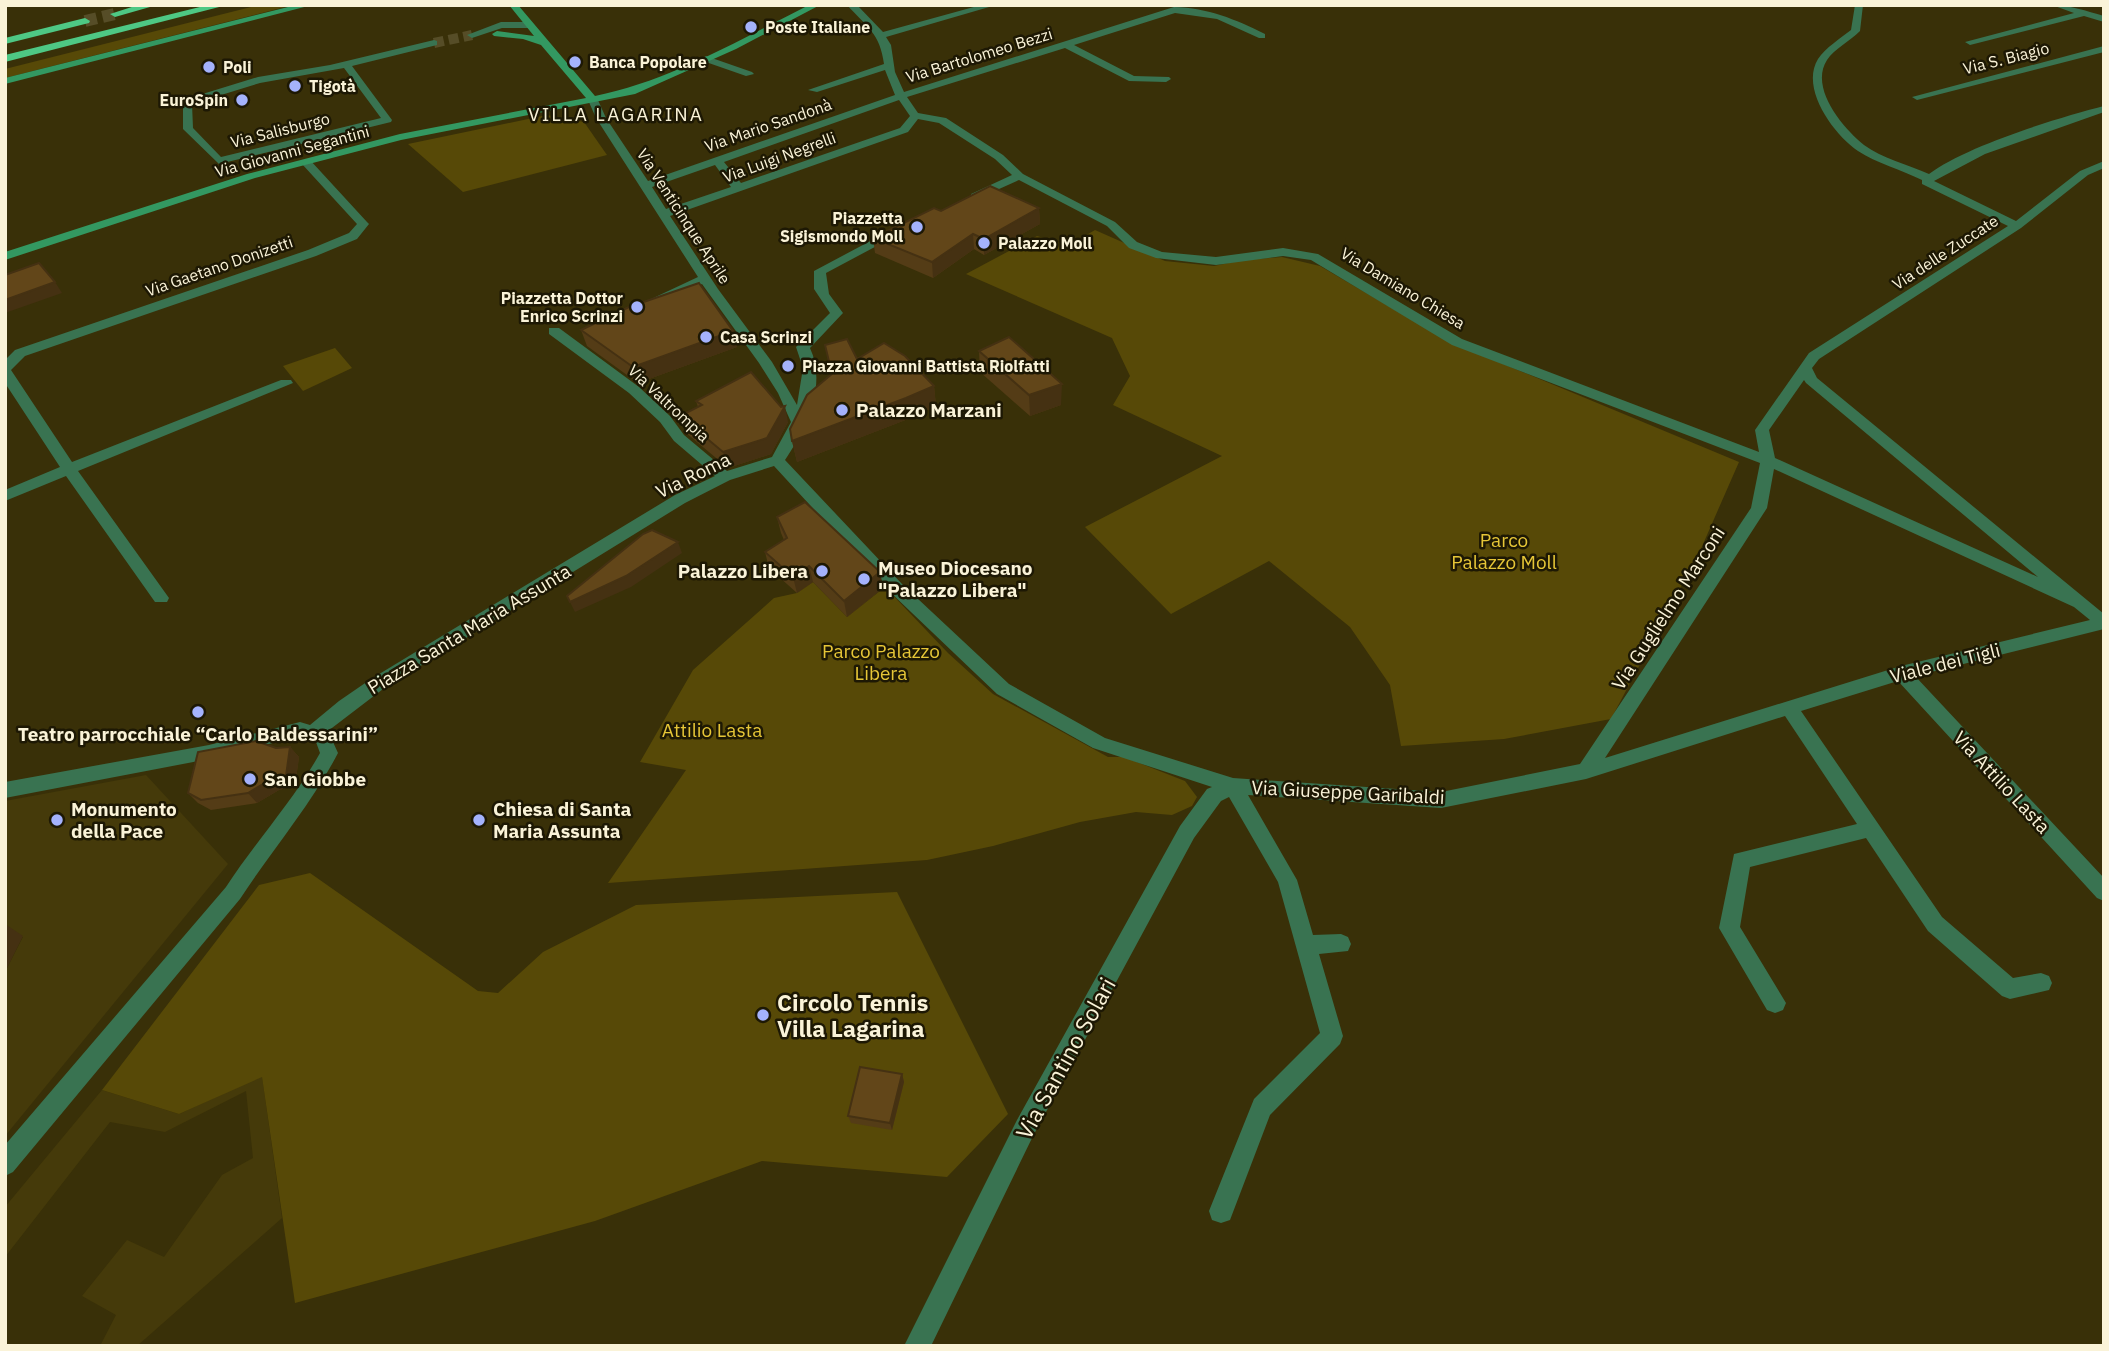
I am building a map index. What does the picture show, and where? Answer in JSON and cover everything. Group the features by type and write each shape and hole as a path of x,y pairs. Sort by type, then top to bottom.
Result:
{"highway":[{"path":"115,14 152,5"},
{"path":"5,59 222,5"},
{"path":"5,41 85,21"}],"main road":[{"path":"5,81 307,5"},
{"name":"Via Giovanni Segantini","path":"5,256 251,176 400,137 631,92 709,58 816,5"},
{"path":"495,31 518,8 529,25 593,100"},
{"path":"495,31 546,43"}],"street":[{"path":"851,5 874,26 886,46 890,72 901,96 915,116"},
{"path":"879,36 992,5"},
{"path":"1858,5 1854,31 1823,58 1817,73 1820,93 1831,117 1861,148 1928,178 2041,129 2104,109"},
{"path":"2056,5 2104,19"},
{"name":"Via Bartolomeo Bezzi","path":"901,96 1174,10 1216,13 1262,36"},
{"name":"Via S. Biagio","path":"1970,41 2085,13"},
{"path":"475,34 529,25"},
{"name":"Via Salisburgo","path":"346,64 387,120 219,161 188,129 187,103 258,80 346,64 434,43"},
{"name":"Via Bartolomeo Bezzi","path":"1067,45 1132,79 1166,79"},
{"name":"Via S. Biagio","path":"1917,97 2104,49"},
{"path":"709,58 727,61"},
{"path":"709,58 749,74"},
{"path":"813,90 890,65"},
{"name":"Via Mario Sandonà","path":"645,186 901,96"},
{"name":"Via Venticinque Aprile","path":"593,100 601,118 705,278 785,393 797,420"},
{"name":"Via Luigi Negrelli","path":"664,214 904,130 915,116"},
{"name":"Via Damiano Chiesa","path":"915,116 942,120 999,157 1019,176 1111,224 1133,245 1160,254 1216,261 1283,252 1314,257 1457,342 1768,461"},
{"path":"716,159 739,189"},
{"name":"Via Gaetano Donizetti","path":"161,598 69,469 5,370 20,353 298,258 353,236 363,224 306,162"},
{"name":"Via delle Zuccate","path":"1806,369 1814,356 2017,226 2084,173 2104,164"},
{"path":"966,200 1019,176"},
{"path":"1928,178 1926,182 2017,226"},
{"path":"777,460 794,436 808,392 810,369 803,347 837,313 819,287 821,271 910,226"},
{"path":"641,306 705,278"},
{"name":"Via Valtrompia","path":"566,334 634,390 665,419 679,438 726,477"},
{"path":"1806,369 1811,380 2104,623"},
{"name":"Via Guglielmo Marconi","path":"1586,771 1759,508 1768,461 1762,430 1806,369"},
{"path":"5,496 286,383"},
{"name":"Via Roma","path":"629,531 680,499 726,477 777,460"},
{"name":"Via Giuseppe Garibaldi","path":"777,460 896,588 1003,689 1098,743 1233,786 1441,800 1586,771"},
{"path":"1768,461 2080,603"},
{"name":"Piazza Santa Maria Assunta","path":"315,732 368,690 629,531"},
{"name":"Viale dei Tigli","path":"1586,771 1901,673 2104,623"},
{"name":"Via Attilio Lasta","path":"1901,673 2104,892"},
{"path":"1788,707 1935,924 2010,989 2042,983"},
{"path":"5,790 209,752 300,729 324,737 329,753 313,783 262,849 233,893 72,1081 5,1164"},
{"name":"Via Giuseppe Garibaldi","path":"1221,1211 1262,1107 1332,1036 1287,880 1233,786"},
{"name":"Via Santino Solari","path":"918,1346 1025,1128 1187,832 1214,796 1233,786"},
{"path":"1775,1003 1729,928 1741,860 1871,829"},
{"path":"1306,945 1341,944"}],"shaded area":[{"path":"146,775 228,864 5,1136 5,972 23,937 5,938 5,801"},
{"path":"262,1076 282,1218 137,1346 100,1346 116,1315 82,1296 127,1240 164,1257 222,1175 253,1158 246,1091 165,1132 110,1122 5,1257 5,1207 102,1090 179,1114"}],"green space":[{"path":"259,5 293,5 5,78 5,69"},
{"path":"547,115 584,122 607,155 463,192 408,144"},
{"name":"Parco Palazzo Moll","path":"1095,230 1165,261 1214,266 1243,260 1282,257 1320,266 1448,341 1739,462 1700,551 1611,719 1504,739 1401,746 1390,685 1350,627 1269,561 1171,614 1085,527 1222,456 1113,405 1130,376 1112,338 966,274 1037,236 1069,245"},
{"path":"335,348 352,368 303,391 283,366"},
{"path":"813,582 847,617 885,587 948,653 993,694 1108,757 1124,757 1185,781 1197,797 1192,806 1172,815 1136,812 1080,822 993,846 927,860 608,883 686,770 640,762 693,670 774,598 797,593"},
{"path":"310,873 478,991 498,993 543,952 636,905 897,892 1008,1114 947,1177 762,1161 595,1221 295,1303 262,1077 179,1114 102,1090 259,885"}],"building":[{"path":"990,186 1039,208 984,239 973,234 932,262 873,238 934,208 941,211"},
{"path":"39,263 55,282 5,300 5,275"},
{"path":"699,283 733,331 633,367 581,330 629,307"},
{"path":"1009,337 1062,384 1029,395 979,351"},
{"path":"847,339 857,359 884,343 905,356 934,386 792,441 790,429 807,395 832,374 825,345"},
{"path":"751,372 781,407 785,406 767,438 723,452 680,416 702,405 696,401"},
{"name":"Palazzo Libera","path":"805,502 880,572 844,601 809,566 793,577 765,552 787,538 777,517"},
{"path":"652,530 678,542 626,576 570,602 567,596 643,534"},
{"name":"San Giobbe","path":"256,741 276,748 290,747 286,776 270,780 248,793 201,800 188,793 198,752"},
{"name":"Circolo Tennis Villa Lagarina","path":"860,1067 902,1074 890,1123 848,1116"}],"tunnel":[{"path":"85,21 115,14"},
{"path":"434,43 472,35"}],"place":[{"name":"Poste Italiane","path":"751,27"},
{"name":"Banca Popolare","path":"575,62"},
{"name":"Poli","path":"209,67"},
{"name":"Tigotà","path":"295,86"},
{"name":"EuroSpin","path":"242,100"},
{"name":"Piazzetta Sigismondo Moll","path":"917,227"},
{"name":"Palazzo Moll","path":"984,243"},
{"name":"Piazzetta Dottor Enrico Scrinzi","path":"637,307"},
{"name":"Casa Scrinzi","path":"706,337"},
{"name":"Piazza Giovanni Battista Riolfatti","path":"788,366"},
{"name":"Palazzo Marzani","path":"842,410"},
{"name":"Palazzo Libera","path":"822,571"},
{"name":"Museo Diocesano \"Palazzo Libera\"","path":"864,579"},
{"name":"Teatro parrocchiale “Carlo Baldessarini”","path":"198,712"},
{"name":"San Giobbe","path":"250,779"},
{"name":"Monumento della Pace","path":"57,820"},
{"name":"Chiesa di Santa Maria Assunta","path":"479,820"},
{"name":"Circolo Tennis Villa Lagarina","path":"763,1015"}],"district":[{"name":"VILLA LAGARINA","path":"616,114"}],"park label":[{"name":"Parco Palazzo Libera","path":"881,662"},
{"name":"Attilio Lasta","path":"712,730"}]}
